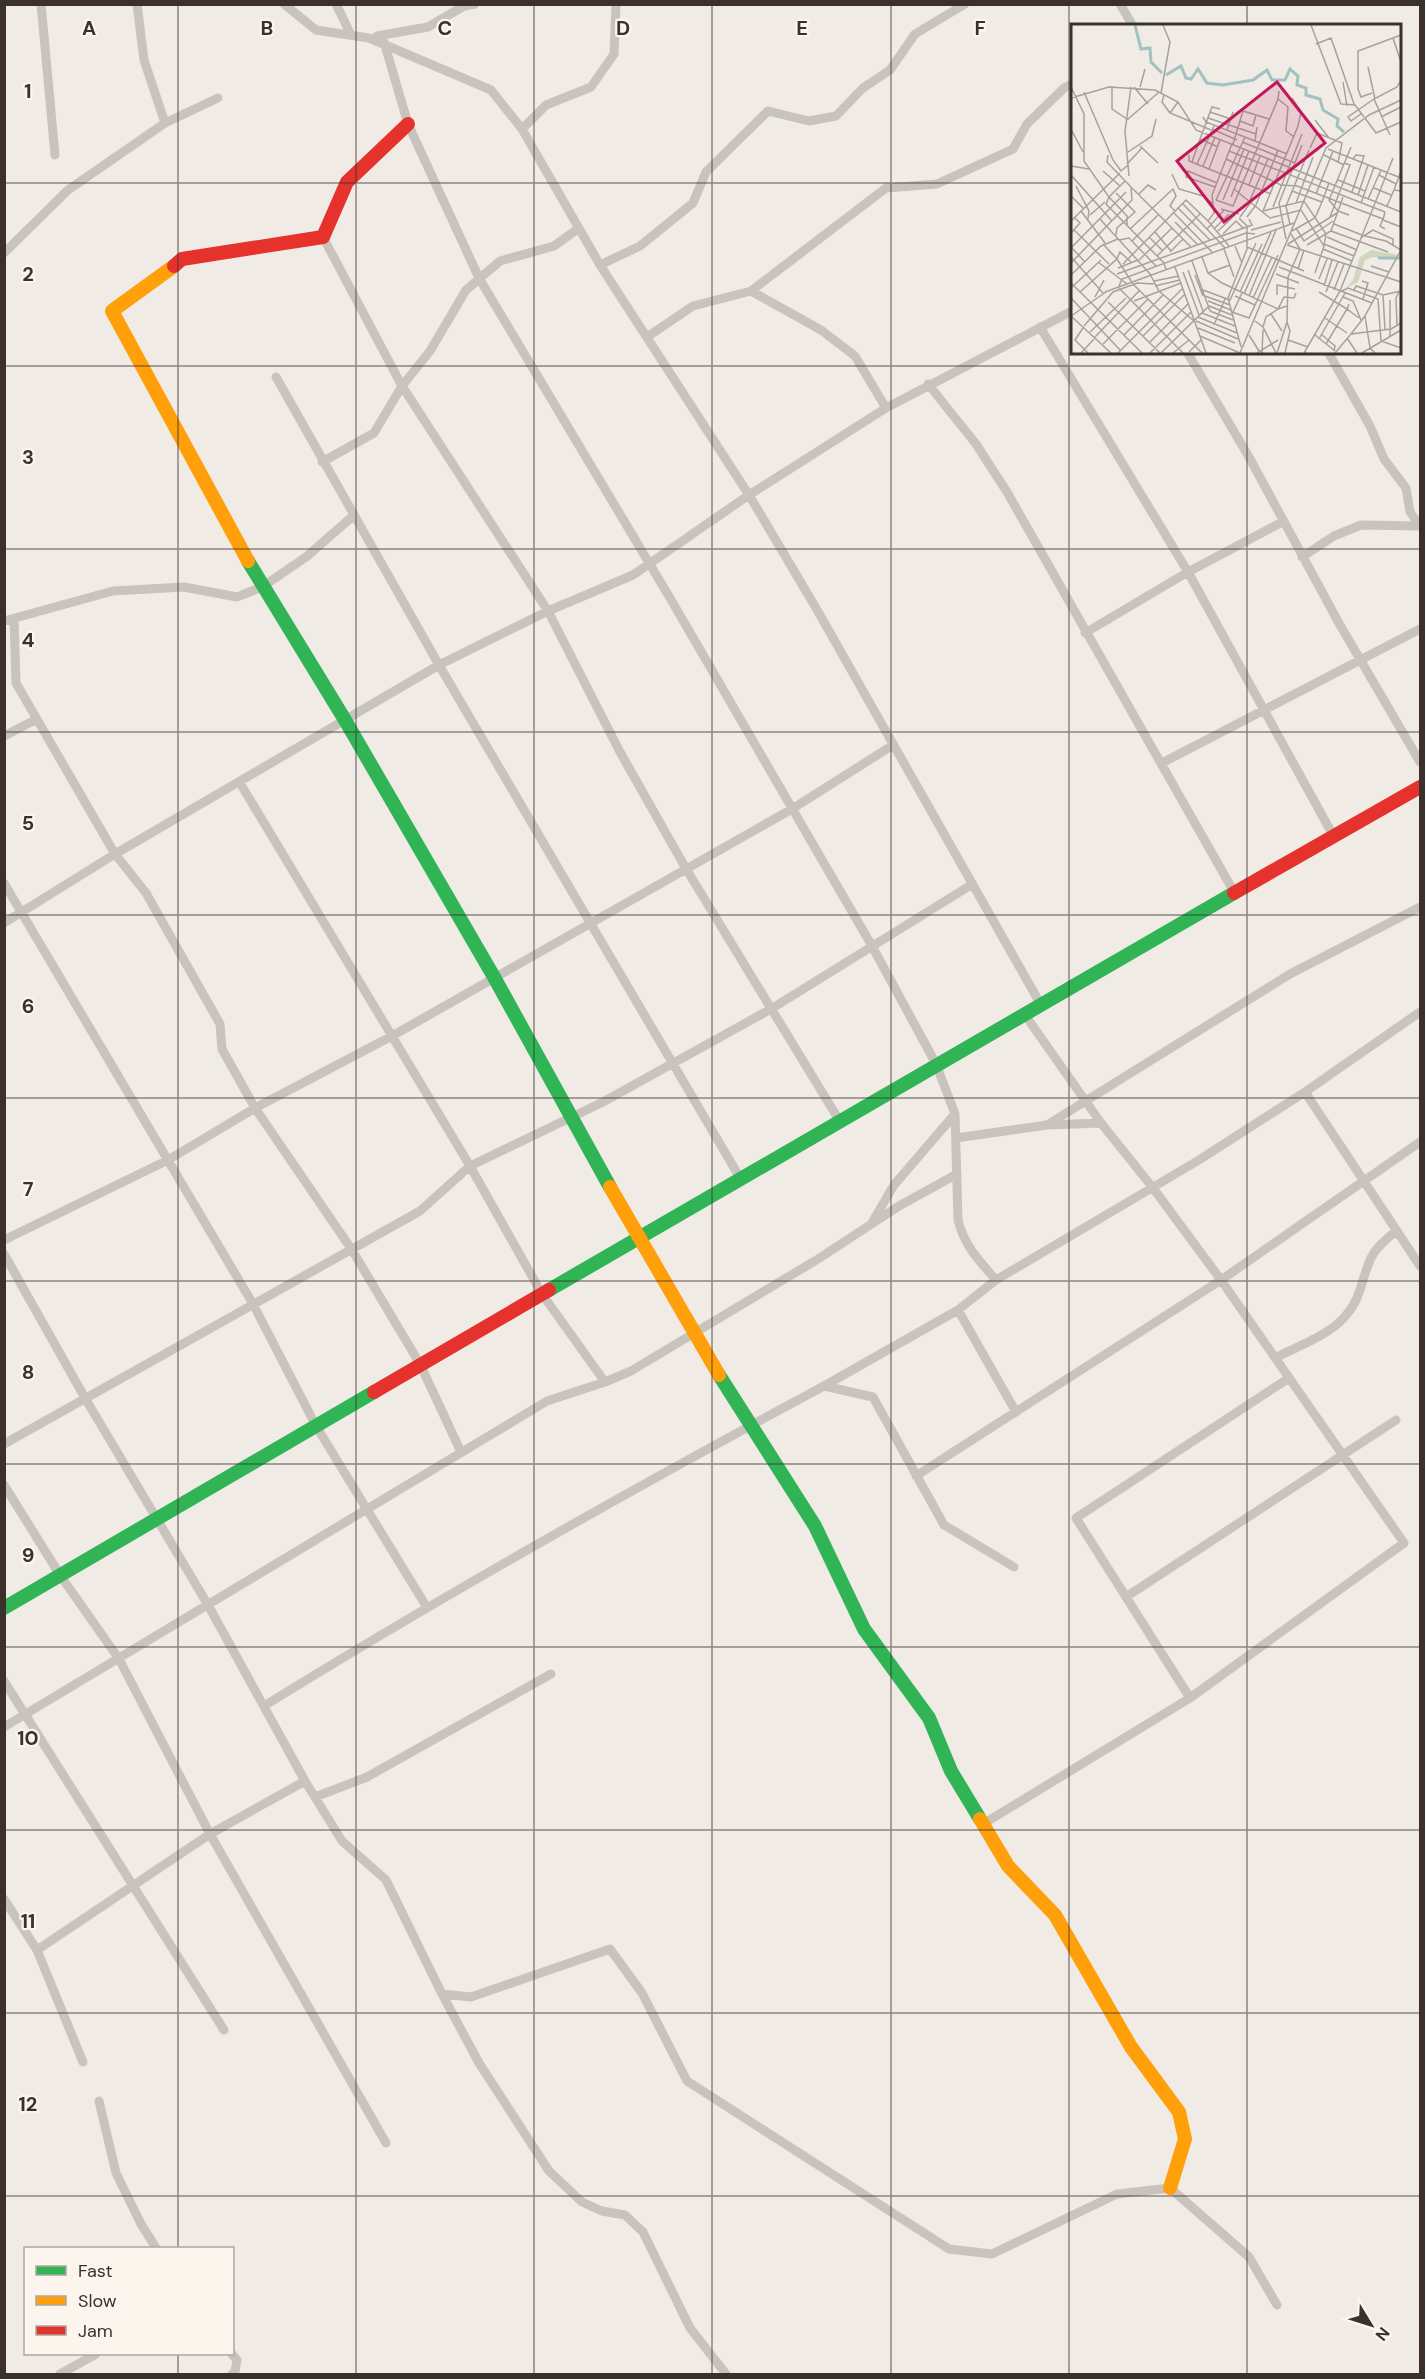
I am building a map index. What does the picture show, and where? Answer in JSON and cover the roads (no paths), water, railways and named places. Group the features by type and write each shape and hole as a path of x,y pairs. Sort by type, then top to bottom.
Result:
{"street":[{"path":"41,4 55,155"},
{"path":"137,4 144,60 165,123"},
{"path":"284,4 316,30 383,40 491,90 522,129 600,265 748,495 1041,1005"},
{"path":"336,4 351,35"},
{"path":"383,40 428,27 464,6 475,4"},
{"path":"522,129 546,105 591,87 614,54 616,4"},
{"path":"600,265 640,246 693,203 706,172 768,111 809,121 836,116 863,88 890,70 915,34 965,4"},
{"path":"1120,4 1132,24"},
{"path":"383,40 408,124 479,278 872,946 936,1064 955,1114 958,1220 961,1235 970,1250 996,1280"},
{"path":"647,337 693,306 751,291 886,188 937,184 1013,149 1027,124 1064,88 1071,84"},
{"path":"4,253 68,190 165,123 218,98"},
{"path":"323,237 347,182 408,124"},
{"path":"322,462 374,433 402,386 430,351 466,290 479,278 500,261 554,246 579,228"},
{"path":"323,237 402,386 548,611 620,752 685,867 839,1120"},
{"path":"323,237 182,259 159,279 112,310 262,587 345,720 494,976 569,1117 694,1332 750,1426 815,1526 864,1629 929,1718 951,1771 1008,1866 1055,1915 1131,2047 1179,2112 1185,2139 1170,2188"},
{"path":"751,291 821,330 855,357 886,408"},
{"path":"4,923 116,854 439,665 548,611 633,575 748,495 886,408 928,384 1071,312"},
{"path":"1040,327 1188,572 1334,837"},
{"path":"1188,354 1420,762"},
{"path":"1302,557 1334,536 1361,525 1420,526 1410,512 1406,488 1384,459 1370,426 1329,354"},
{"path":"276,377 322,462 439,665 740,1178"},
{"path":"928,384 976,444 1007,492 1234,892"},
{"path":"353,516 306,556 262,587 237,597 184,587 113,591 9,620 16,683 116,854 146,893 220,1024 222,1049 255,1108 352,1250 420,1364 461,1452"},
{"path":"1085,633 1188,572 1284,521"},
{"path":"1162,763 1420,629"},
{"path":"4,736 37,719"},
{"path":"4,1240 168,1160 255,1108 392,1036 685,867 792,809 893,745"},
{"path":"240,783 470,1166 542,1294 605,1382"},
{"path":"4,1608 839,1120 1420,787"},
{"path":"4,883 253,1304 316,1426 426,1606"},
{"path":"4,1444 420,1211 470,1166 603,1102 771,1009 971,885"},
{"path":"1047,1125 1290,974 1420,908"},
{"path":"264,1706 426,1606 957,1310 996,1280 1154,1188 1305,1092 1420,1012"},
{"path":"983,1824 1190,1698 1404,1543 1221,1280 1154,1188 1101,1123 1025,1015"},
{"path":"1305,1092 1420,1266"},
{"path":"871,1226 894,1185 955,1114"},
{"path":"956,1138 1047,1125 1101,1123"},
{"path":"916,1476 1221,1280 1420,1142"},
{"path":"4,1727 547,1401 631,1371 871,1226 899,1206 957,1174"},
{"path":"1275,1358 1322,1334 1347,1316 1358,1299 1371,1257 1380,1245 1396,1231"},
{"path":"4,1254 85,1398 208,1605 305,1781 342,1841 386,1880 479,2063 549,2171 582,2202 602,2211 625,2215 635,2221 643,2232 690,2328 726,2374"},
{"path":"957,1310 1016,1412"},
{"path":"1190,1698 1076,1518 1289,1378"},
{"path":"824,1386 873,1397 944,1525 1014,1567"},
{"path":"1126,1596 1396,1420"},
{"path":"4,1485 60,1575 119,1659 210,1834 386,2143"},
{"path":"315,1797 367,1777 551,1674"},
{"path":"4,1681 224,2030"},
{"path":"37,1950 210,1834 305,1781"},
{"path":"4,1899 37,1950 82,2062"},
{"path":"442,1994 471,1997 610,1949 642,1993 687,2081 949,2249 992,2254 1117,2194 1170,2188 1249,2257 1278,2305"},
{"path":"99,2101 116,2173 141,2224 155,2247"},
{"path":"60,2374 94,2355"},
{"path":"232,2374 235,2372 237,2360 233,2355"}]}
